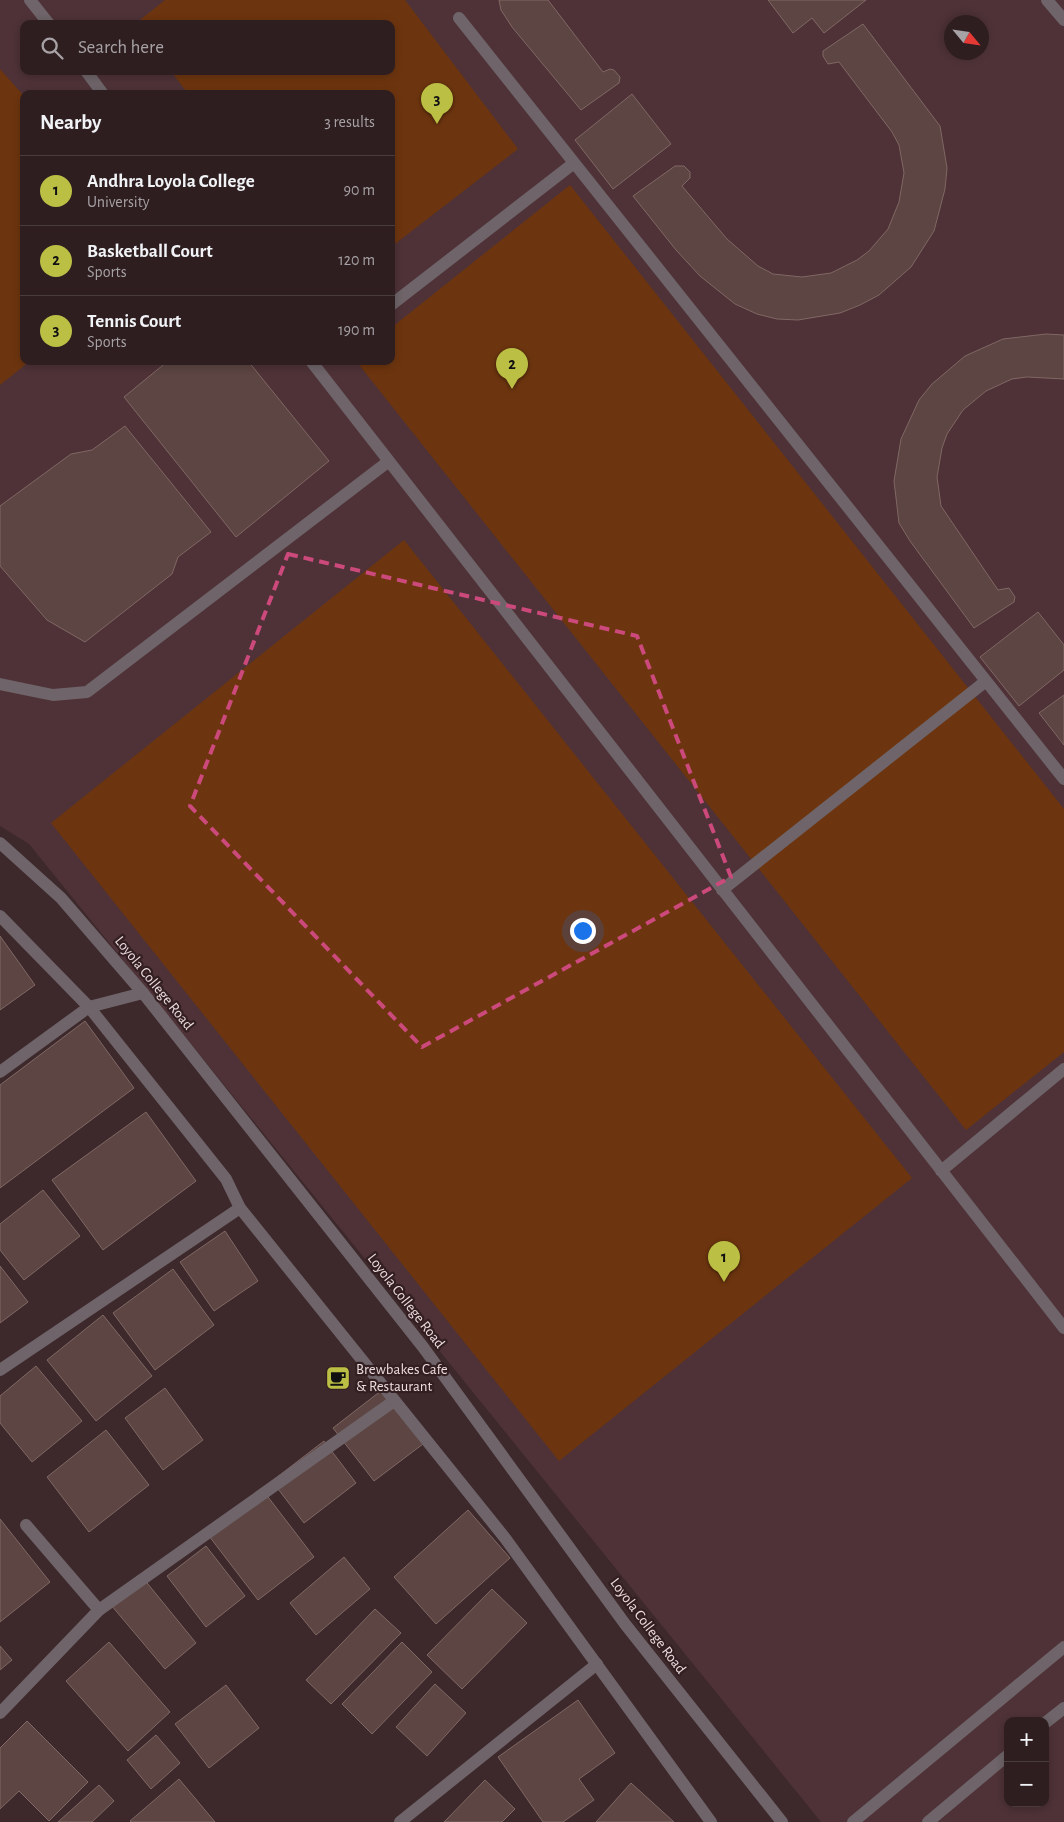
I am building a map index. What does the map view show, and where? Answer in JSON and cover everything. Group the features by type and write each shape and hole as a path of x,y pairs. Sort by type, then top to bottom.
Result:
{"street":[{"path":"30,0 46,20"},
{"path":"1047,0 1064,20"},
{"path":"459,18 1064,780"},
{"path":"89,75 100,90"},
{"path":"395,302 574,163"},
{"path":"316,365 722,890 1064,1328"},
{"path":"0,684 53,695 87,692 389,461"},
{"path":"722,890 986,681"},
{"name":"Loyola College Road","path":"0,843 61,898 143,993 423,1347 625,1624 782,1822"},
{"path":"0,916 89,1007 226,1179 240,1208 504,1538 711,1822"},
{"path":"0,1072 89,1007 143,993"},
{"path":"942,1171 1064,1069"},
{"path":"0,1370 240,1208"},
{"path":"0,1714 99,1610 394,1401"},
{"path":"26,1525 99,1610"},
{"path":"853,1822 1064,1647"},
{"path":"400,1822 597,1664"},
{"path":"1049,1720 1064,1708"},
{"path":"928,1822 1004,1758"}],"highlighted area":[{"path":"288,554 637,636 731,877 422,1047 190,806"}],"shaded area":[{"path":"0,0 1064,0 1064,1822 821,1822 29,844 0,826"},
{"path":"165,0 405,0 518,149 395,244 395,90 185,90 174,75 395,75 395,20 140,20"},
{"path":"0,69 20,92 20,365 25,365 0,385"},
{"path":"570,185 1064,809 1064,1052 966,1130 359,365 395,365 395,325"},
{"path":"404,540 912,1178 559,1461 51,823"}],"building":[{"path":"499,0 548,0 603,72 610,69 614,70 620,77 619,83 581,110 512,27 501,10"},
{"path":"768,0 866,0 824,33 812,18 793,33"},
{"path":"863,24 940,126 947,168 945,189 934,231 911,267 879,295 860,305 840,313 798,320 777,319 757,314 735,304 700,276 676,250 633,196 675,166 684,166 690,172 690,178 682,186 727,239 758,266 773,274 802,277 831,273 857,260 869,251 888,229 899,202 904,173 899,145 892,132 839,62 828,64 823,56 823,51"},
{"path":"632,94 671,144 613,189 575,140"},
{"path":"1046,334 1064,335 1064,379 1027,377 1012,379 986,391 963,410 947,434 942,448 937,477 941,506 998,590 1009,588 1015,597 1014,602 974,628 910,541 899,523 894,481 901,439 919,400 932,384 965,356 1003,339"},
{"path":"163,365 251,365 329,461 236,537 124,397"},
{"path":"125,426 211,532 178,557 172,574 85,642 47,620 0,566 0,506 71,454 92,450"},
{"path":"1038,612 1064,645 1064,670 1019,706 980,657"},
{"path":"1064,695 1064,745 1039,713"},
{"path":"0,936 35,985 0,1010"},
{"path":"85,1021 134,1088 0,1188 0,1085"},
{"path":"146,1112 196,1181 103,1250 52,1180"},
{"path":"43,1190 80,1236 24,1280 0,1250 0,1224"},
{"path":"225,1231 258,1281 214,1311 180,1262"},
{"path":"0,1266 28,1302 0,1323"},
{"path":"173,1269 214,1325 155,1370 113,1313"},
{"path":"103,1315 152,1376 96,1421 47,1360"},
{"path":"36,1366 82,1421 32,1462 0,1423 0,1396"},
{"path":"165,1388 203,1440 163,1470 125,1418"},
{"path":"382,1390 423,1444 374,1481 333,1428"},
{"path":"106,1430 149,1485 89,1532 47,1477"},
{"path":"324,1441 356,1483 304,1523 272,1481"},
{"path":"265,1493 314,1557 258,1600 209,1536"},
{"path":"468,1510 510,1558 436,1624 394,1577"},
{"path":"0,1519 50,1582 0,1622"},
{"path":"206,1546 245,1596 206,1627 167,1576"},
{"path":"344,1557 370,1589 316,1635 290,1603"},
{"path":"143,1578 196,1643 165,1669 111,1605"},
{"path":"492,1589 527,1623 462,1689 427,1655"},
{"path":"375,1609 401,1633 331,1704 306,1680"},
{"path":"109,1642 170,1712 128,1751 66,1681"},
{"path":"402,1642 432,1672 372,1734 342,1704"},
{"path":"0,1646 12,1660 0,1670"},
{"path":"435,1684 466,1713 427,1756 396,1727"},
{"path":"226,1685 259,1728 209,1768 175,1724"},
{"path":"578,1700 615,1753 579,1779 594,1800 563,1822 543,1822 498,1757"},
{"path":"27,1721 88,1782 49,1821 19,1791 0,1809 0,1748"},
{"path":"156,1735 180,1763 151,1789 127,1760"},
{"path":"179,1779 215,1822 130,1821"},
{"path":"485,1780 515,1809 502,1822 444,1822"},
{"path":"631,1783 674,1822 596,1822"},
{"path":"99,1785 114,1801 92,1822 58,1822"}],"place":[{"name":"Tennis Court","path":"437,124"},
{"name":"Basketball Court","path":"512,389"},
{"name":"Andhra Loyola College","path":"724,1282"},
{"name":"Brewbakes Cafe & Restaurant","path":"338,1378"}]}
